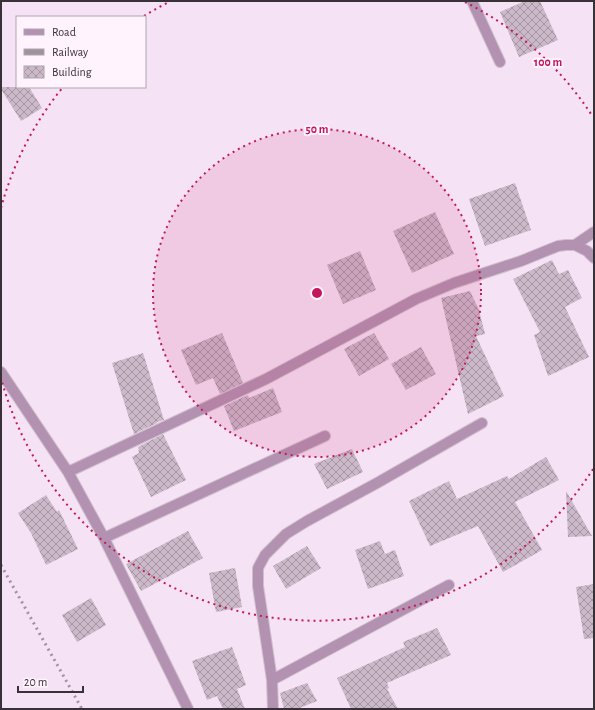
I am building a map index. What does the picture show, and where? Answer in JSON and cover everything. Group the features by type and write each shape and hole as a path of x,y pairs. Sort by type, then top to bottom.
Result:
{"street":[{"path":"472,1 500,62"},
{"path":"575,245 594,232"},
{"path":"68,472 266,379 416,299 461,280 521,261 558,246 575,245 587,251 594,258"},
{"path":"1,372 68,472 104,538 188,709"},
{"path":"273,709 272,680 258,586 258,568 265,555 286,534 307,521 482,423"},
{"path":"104,538 325,436"},
{"path":"272,680 449,585"}],"building":[{"path":"525,1 540,1 558,40 519,57 500,12"},
{"path":"1,87 30,88 42,108 21,121"},
{"path":"515,183 531,230 485,246 469,199"},
{"path":"435,212 454,254 412,273 393,231"},
{"path":"360,251 376,290 343,304 327,265"},
{"path":"552,260 559,274 568,270 582,298 565,307 589,357 548,376 534,335 540,332 513,279"},
{"path":"470,291 479,310 485,334 476,336 504,396 468,414 441,298"},
{"path":"222,333 243,383 220,394 213,378 196,385 181,350"},
{"path":"374,333 389,359 359,376 344,349"},
{"path":"421,347 436,374 406,390 391,364"},
{"path":"143,353 164,420 134,434 112,363"},
{"path":"273,388 282,412 234,431 224,406 248,395 249,398"},
{"path":"163,434 186,480 151,497 132,457 139,453 138,447"},
{"path":"352,449 363,472 327,489 314,464"},
{"path":"546,457 559,480 515,502 542,550 503,572 478,526 430,546 409,501 449,481 457,499 507,476 509,479"},
{"path":"566,491 592,536 568,537"},
{"path":"46,495 57,512 59,510 78,549 46,565 31,533 18,513"},
{"path":"188,531 203,558 141,591 126,564"},
{"path":"380,541 385,554 395,550 404,576 368,589 355,550"},
{"path":"307,546 321,568 286,589 273,566"},
{"path":"235,568 242,607 216,612 209,573"},
{"path":"594,584 594,638 584,639 576,587"},
{"path":"91,598 106,625 77,642 62,615"},
{"path":"437,628 451,655 387,683 389,688 387,689 398,709 351,709 337,678 405,647 403,642"},
{"path":"232,647 246,685 237,689 245,709 223,709 217,696 207,700 192,661"},
{"path":"307,683 317,701 297,709 284,709 280,693"}],"railway":[{"path":"1,565 82,709"}]}
